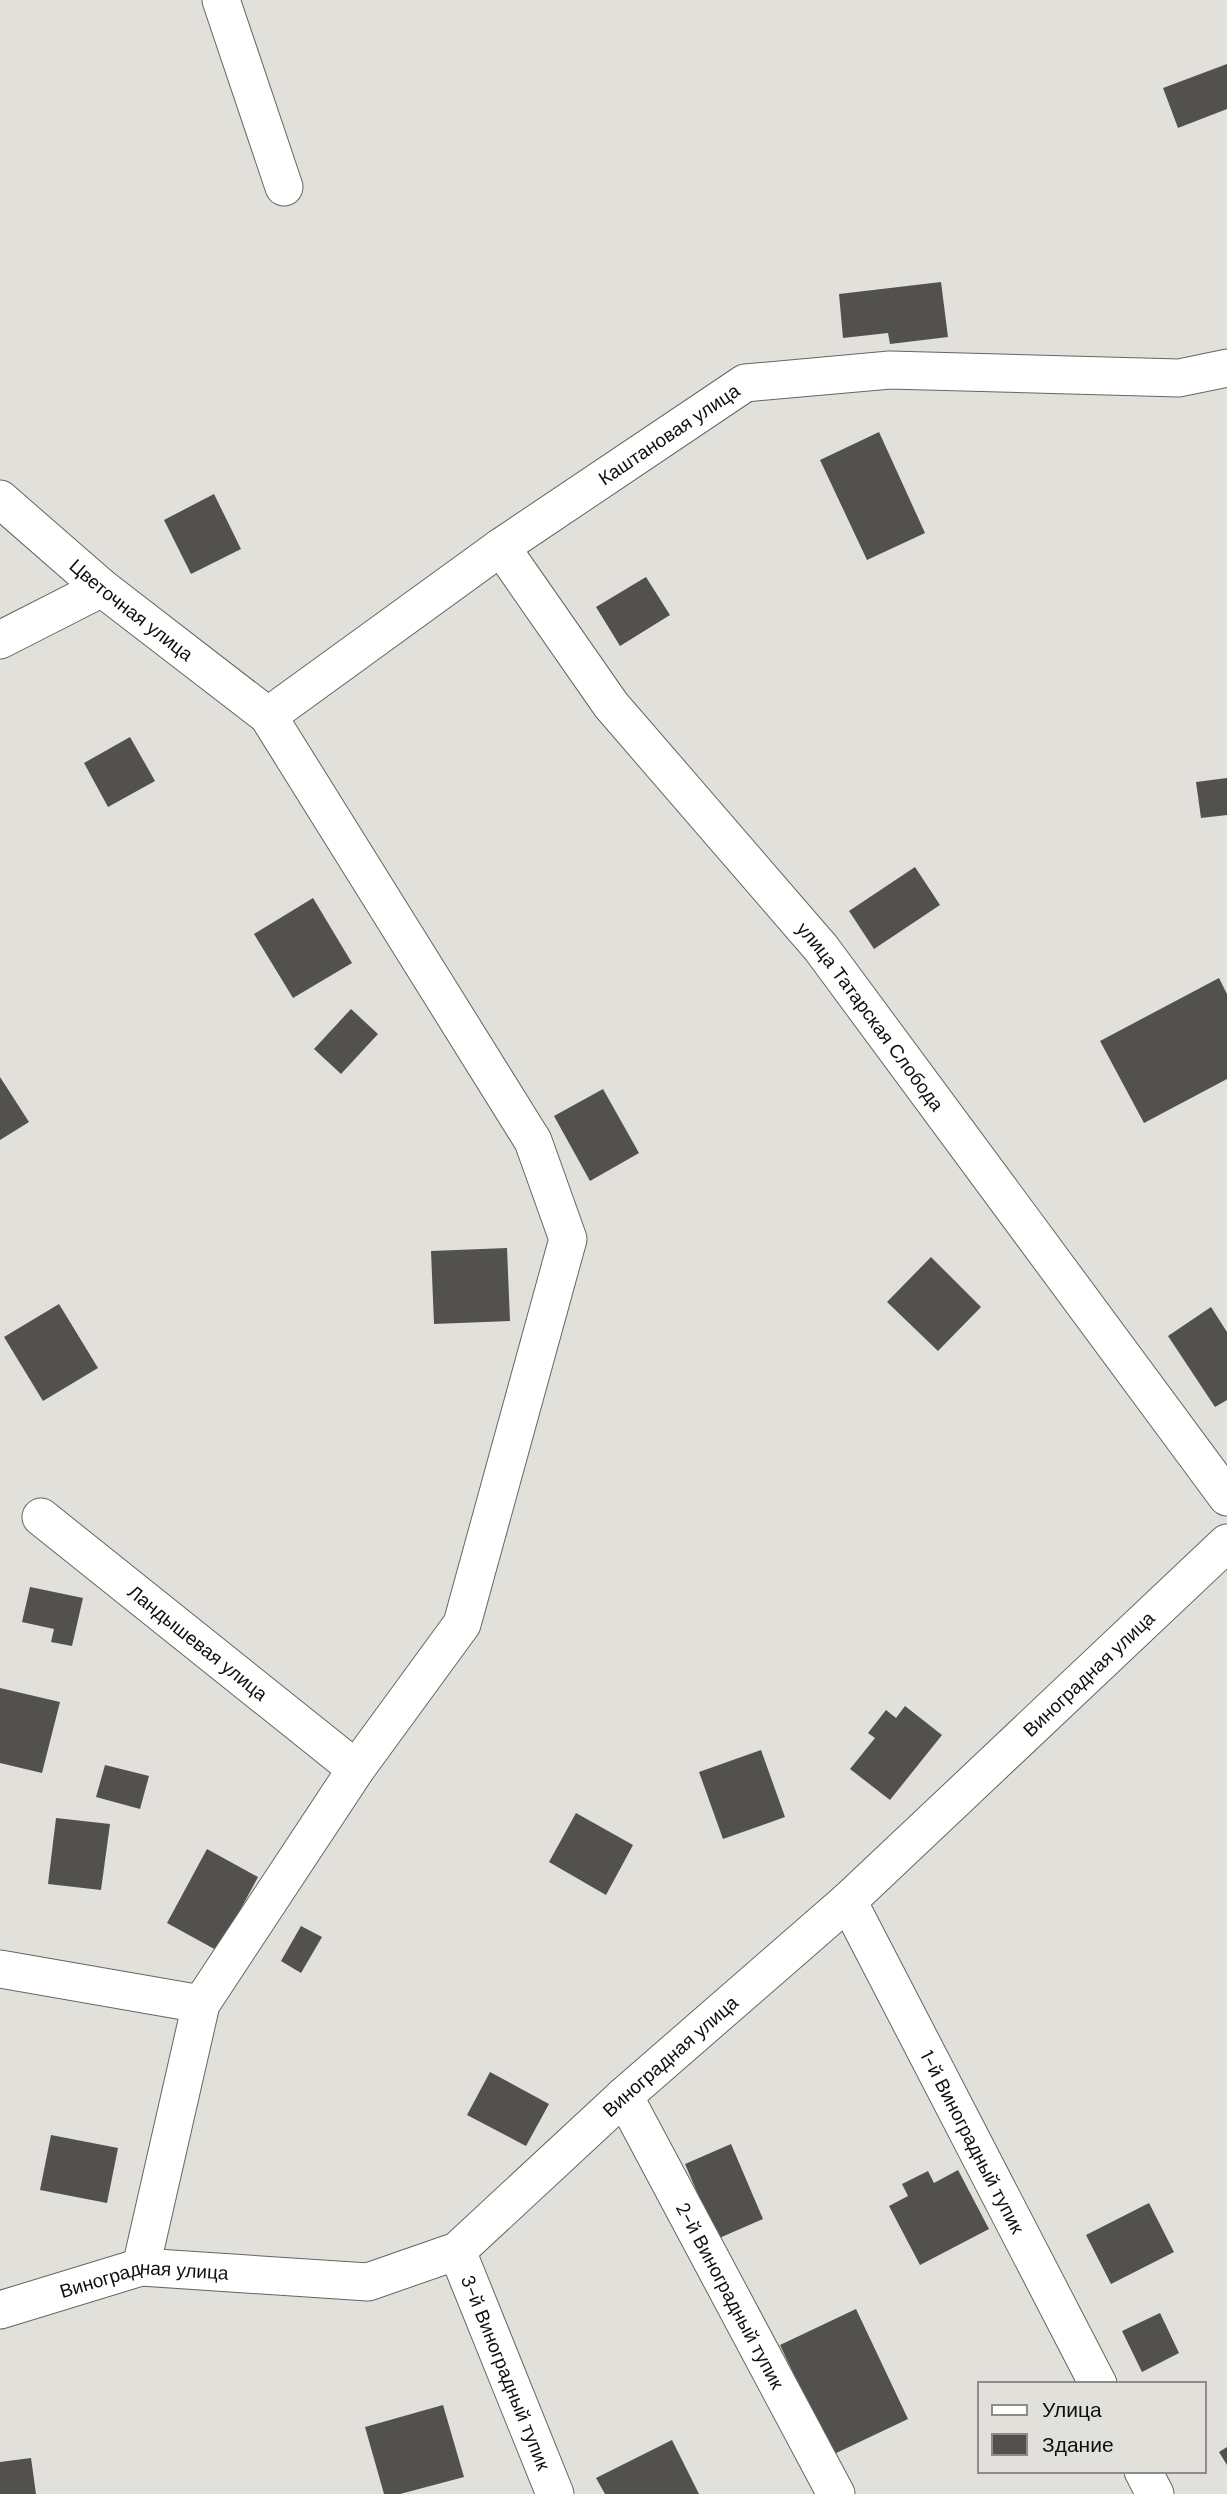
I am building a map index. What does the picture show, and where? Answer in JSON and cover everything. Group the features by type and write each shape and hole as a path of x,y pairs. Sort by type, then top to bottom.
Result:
{"street":[{"path":"221,0 284,187"},
{"name":"Каштановая улица","path":"268,716 501,547 745,383 890,370 1179,378 1227,368"},
{"name":"Цветочная улица","path":"0,499 102,588 268,716"},
{"name":"улица Татарская Слобода","path":"501,547 611,705 821,948 1227,1497"},
{"path":"0,640 102,588"},
{"path":"141,2267 201,2004 356,1769 462,1624 568,1239 533,1140 268,716"},
{"name":"Ландышевая улица","path":"41,1517 356,1769"},
{"name":"Виноградная улица","path":"0,2310 141,2267 368,2282 457,2250 624,2096 848,1901 1227,1543"},
{"name":"1-й Виноградный тупик","path":"848,1901 1097,2382"},
{"path":"0,1969 201,2004"},
{"name":"2-й Виноградный тупик","path":"624,2096 836,2494"},
{"name":"3-й Виноградный тупик","path":"457,2250 555,2494"},
{"path":"1144,2473 1155,2494"}],"building":[{"path":"1227,64 1227,109 1178,128 1163,88"},
{"path":"941,282 948,337 890,344 888,333 843,338 839,294"},
{"path":"879,432 925,533 867,560 820,460"},
{"path":"214,494 241,549 191,574 164,520"},
{"path":"646,577 670,615 620,646 596,607"},
{"path":"130,737 155,781 108,807 84,763"},
{"path":"1227,778 1227,815 1201,818 1196,782"},
{"path":"915,867 940,905 874,949 849,911"},
{"path":"313,898 352,963 293,998 254,934"},
{"path":"1219,978 1227,994 1227,1079 1144,1123 1100,1041"},
{"path":"351,1009 378,1034 341,1074 314,1049"},
{"path":"0,1077 29,1122 0,1140"},
{"path":"603,1089 639,1153 590,1181 554,1116"},
{"path":"507,1248 510,1321 434,1324 431,1251"},
{"path":"931,1257 981,1307 938,1351 887,1302"},
{"path":"59,1304 98,1368 43,1401 4,1337"},
{"path":"1211,1307 1227,1332 1227,1400 1215,1407 1168,1336"},
{"path":"30,1587 83,1598 72,1646 51,1642 54,1629 22,1622"},
{"path":"0,1688 60,1702 42,1773 0,1763"},
{"path":"905,1706 942,1735 890,1800 850,1769 875,1738 868,1733 886,1710 896,1718"},
{"path":"761,1750 785,1817 723,1839 699,1772"},
{"path":"105,1765 149,1776 140,1809 96,1797"},
{"path":"576,1813 633,1845 606,1895 549,1862"},
{"path":"56,1818 110,1824 101,1890 48,1884"},
{"path":"207,1849 258,1877 218,1951 167,1923"},
{"path":"301,1926 322,1937 301,1973 281,1961"},
{"path":"490,2072 549,2104 526,2146 467,2115"},
{"path":"51,2135 118,2148 107,2203 40,2190"},
{"path":"731,2144 763,2219 717,2239 685,2164"},
{"path":"958,2170 989,2229 920,2265 889,2206 908,2196 902,2184 928,2171 934,2183"},
{"path":"1149,2203 1174,2252 1111,2284 1086,2235"},
{"path":"856,2309 908,2419 832,2455 780,2345"},
{"path":"1160,2313 1179,2353 1142,2372 1122,2331"},
{"path":"443,2405 464,2477 400,2494 384,2494 365,2427"},
{"path":"672,2440 699,2494 605,2494 596,2478"},
{"path":"1227,2447 1227,2465 1219,2452"},
{"path":"31,2458 36,2494 0,2494 0,2462"}]}
